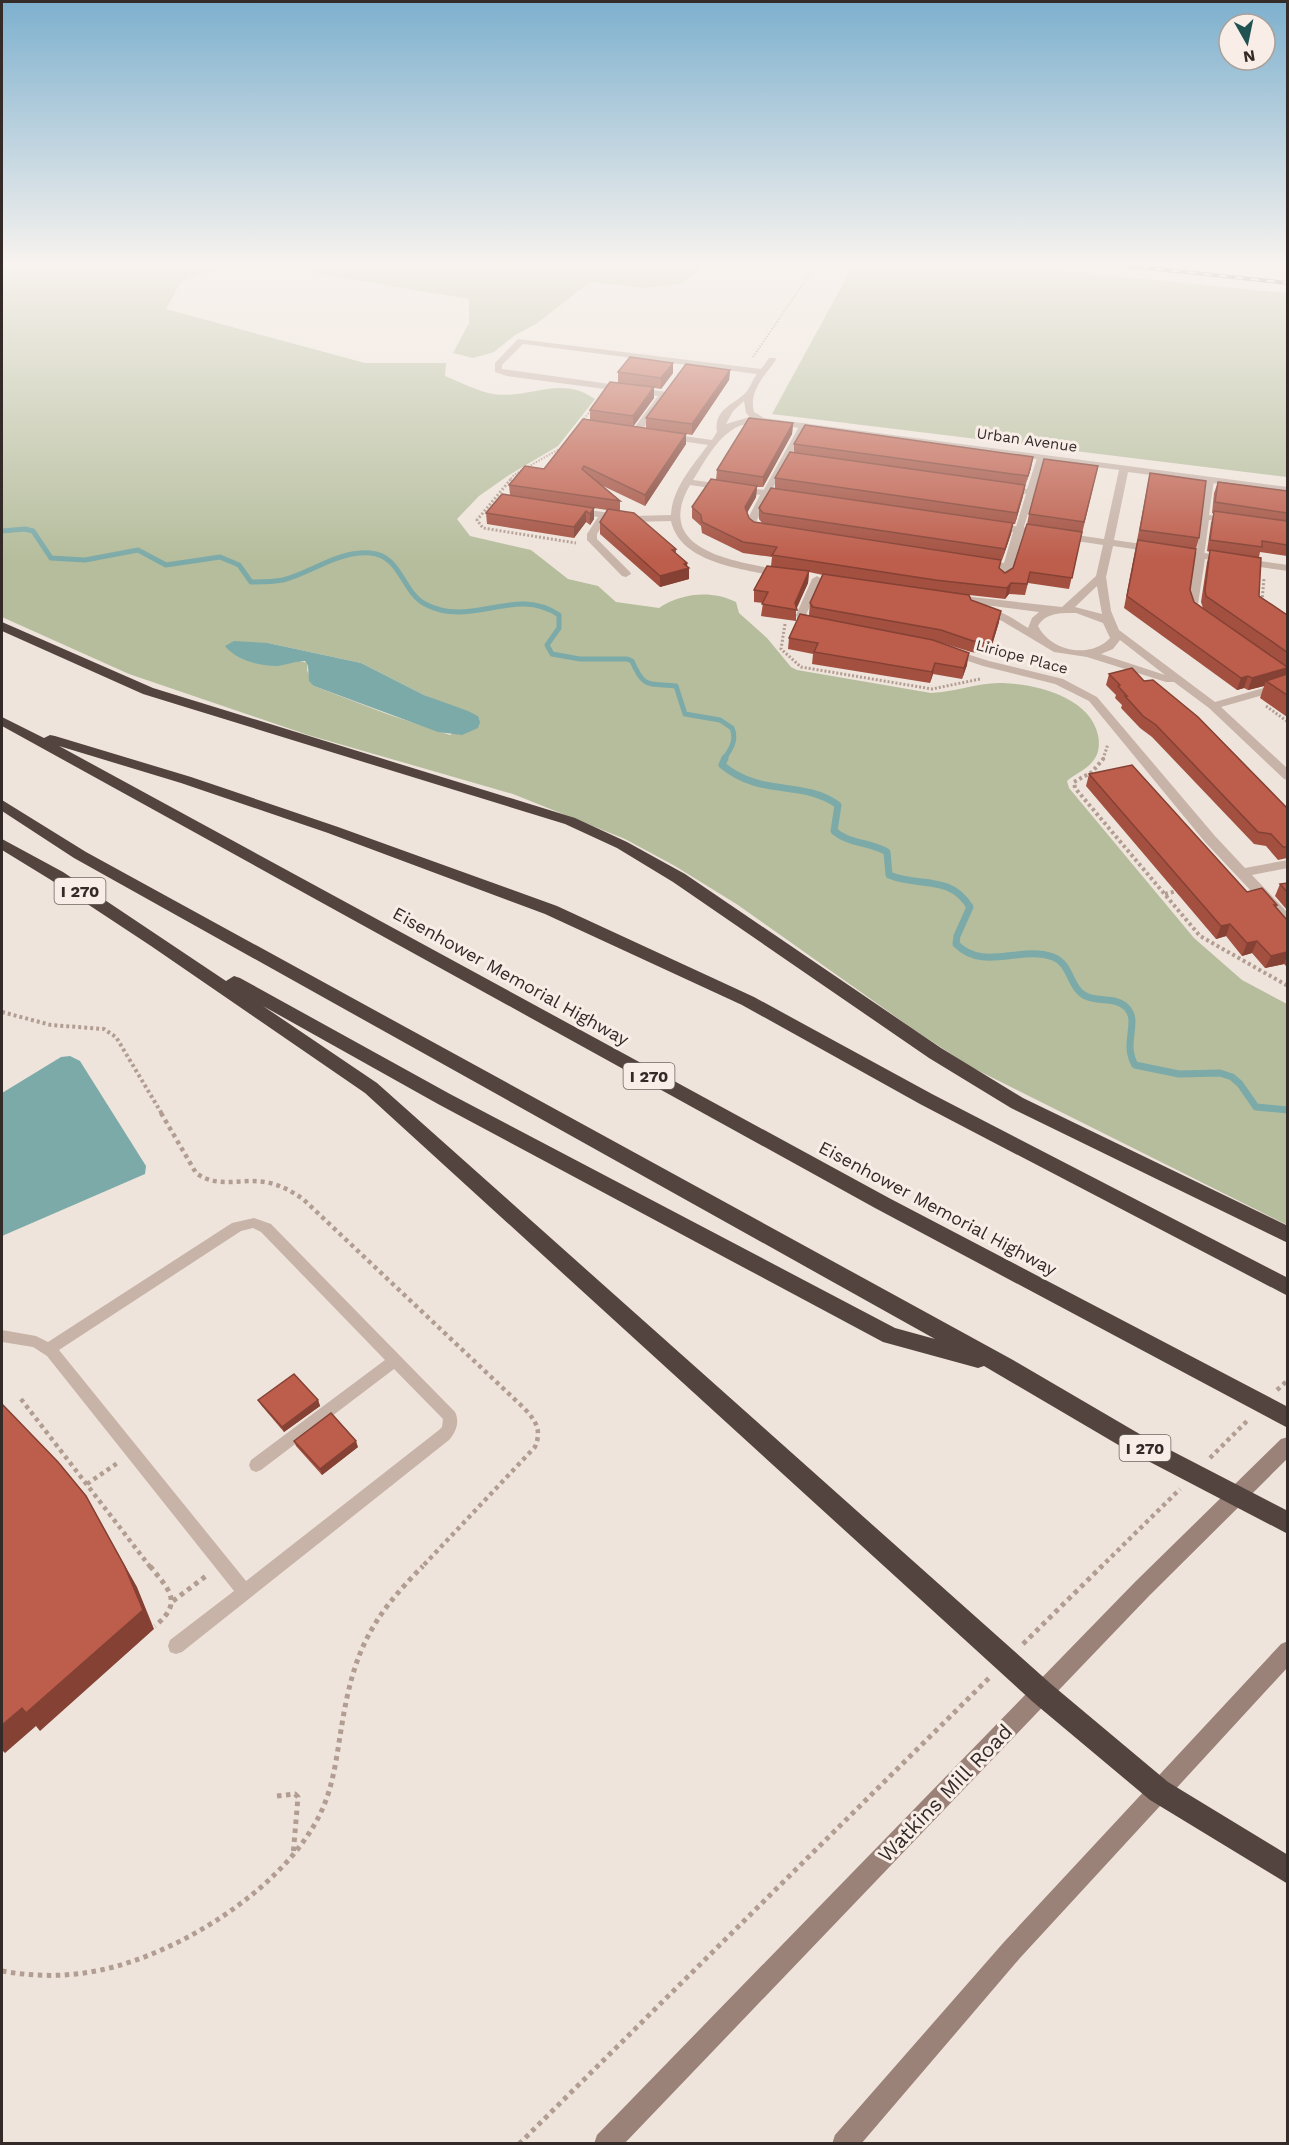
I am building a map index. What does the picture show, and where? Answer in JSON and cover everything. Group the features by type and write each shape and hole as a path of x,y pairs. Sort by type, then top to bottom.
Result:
{"highway":[{"path":"2,626 148,691 570,821 622,845 679,878 935,1053 1017,1103 1287,1235"},
{"path":"8,725 186,780 344,834 551,910 748,1001 926,1099 1287,1288"},
{"name":"Eisenhower Memorial Highway","path":"8,725 882,1203 1287,1418"},
{"name":"I 270","path":"2,805 90,861 1005,1367 1135,1443 1287,1523"},
{"name":"I 270","path":"2,844 57,876 157,942 285,1009 444,1099 890,1336 1005,1367"},
{"path":"157,942 371,1088 1042,1693 1159,1791 1287,1870"}],"main road":[{"name":"Watkins Mill Road","path":"606,2144 1142,1589 1287,1445"},
{"path":"844,2144 1012,1950 1287,1651"}],"street":[{"path":"501,362 498,370 667,390 631,432 714,443"},
{"path":"681,371 688,362"},
{"path":"689,362 764,372"},
{"path":"762,420 748,409 747,402 771,362"},
{"path":"750,394 736,401 721,423 722,432 679,498 675,518 685,539 711,556 738,566 812,578 802,618 808,624 826,627"},
{"name":"Urban Avenue","path":"722,432 733,423 762,420 1287,490"},
{"path":"1086,653 1113,644 1114,629 1106,611 1101,578 1124,468"},
{"path":"689,482 800,498"},
{"path":"766,493 751,522 758,529 776,532"},
{"path":"558,508 643,519 675,518"},
{"path":"604,515 592,534 592,540 626,574"},
{"path":"985,525 1287,568"},
{"path":"1004,579 1019,530"},
{"path":"1200,556 1193,604 1196,610 1211,622"},
{"path":"973,562 1008,567"},
{"path":"1038,638 1034,632 1035,621 1060,610 1101,578"},
{"path":"1190,687 1146,670 1086,653 1064,651 998,615 942,598 1098,616 1190,687 1213,706 1284,770"},
{"name":"Liriope Place","path":"942,648 975,662 1060,681 1093,699 1202,830 1287,921"},
{"path":"1213,706 1287,678"},
{"path":"1242,873 1287,864"}],"lane":[{"path":"766,493 804,425"},
{"path":"1019,530 1041,457"},
{"path":"786,458 797,460"},
{"path":"1200,556 1210,480"},
{"path":"996,487 1030,492"},
{"path":"1205,517 1240,522"},
{"path":"49,1349 237,1227 254,1223 266,1228 450,1417 449,1430 176,1646"},
{"path":"2,1336 36,1342 49,1349 245,1592"},
{"path":"256,1465 396,1360"}],"path":[{"path":"578,427 599,401"},
{"path":"562,447 518,473 477,520 483,528 576,543 584,542"},
{"path":"518,473 528,474"},
{"path":"1263,607 1264,576"},
{"path":"783,629 781,649 792,662 801,667 933,689 983,679"},
{"path":"1262,702 1287,722"},
{"path":"1108,737 1107,751 1101,764 1088,775 1074,782 1073,786 1200,936 1287,986"},
{"path":"1164,894 1186,889"},
{"path":"2,1012 37,1022 104,1029 110,1032 116,1038 196,1173 204,1180 214,1184 246,1181 276,1184 303,1198 538,1423 541,1431 535,1447 407,1583 375,1622 364,1640 349,1687 333,1773 322,1811 311,1832 273,1877 249,1896 203,1926 130,1962 81,1974 42,1976 2,1971"},
{"path":"21,1399 170,1592 173,1601"},
{"path":"87,1485 132,1453"},
{"path":"155,1626 169,1614 173,1601 222,1563"},
{"path":"519,2144 1006,1660 1103,1567"},
{"path":"277,1796 295,1794 298,1797 293,1856"}],"green space":[{"path":"2,362 446,363 445,376 488,393 516,394 555,388 568,388 581,392 595,399 558,446 479,496 457,519 470,536 531,550 568,579 598,586 616,602 659,608 687,596 707,595 736,602 739,613 767,638 791,667 797,670 931,693 985,684 1031,686 1060,695 1084,711 1093,722 1098,735 1098,749 1090,764 1067,781 1069,788 1194,938 1242,980 1287,1004 1287,1225 971,1067 913,1029 738,905 675,866 625,839 513,794 308,735 129,674 2,617","holes":["268,643 361,663 424,695 478,716 450,735 387,714 314,686 307,670 308,663"]},
{"path":"800,362 1287,362 1287,477 772,414"}],"water":[{"path":"234,641 268,643 361,663 424,695 478,716 480,722 478,728 462,735 438,732 314,686 309,681 308,665 305,661 277,666 263,665 235,655 225,646"},
{"path":"70,1056 80,1061 146,1166 145,1174 2,1236 2,1093 61,1057"}],"building":[{"path":"626,362 673,363 661,378 618,372"},
{"path":"686,364 730,370 692,424 646,418"},
{"path":"610,382 654,387 633,416 590,410"},
{"path":"749,418 793,423 763,477 717,470"},
{"path":"583,419 686,434 645,495 584,466 582,469 620,501 509,485 525,466 544,469"},
{"path":"805,425 1033,457 1028,476 794,444"},
{"path":"790,452 1025,485 1017,513 775,478"},
{"path":"1044,459 1098,466 1084,522 1029,514"},
{"path":"1150,473 1206,481 1199,538 1140,530"},
{"path":"711,479 757,486 745,507 749,518 754,522 1001,560 999,568 1005,573 1013,568 1027,524 1082,532 1072,578 1030,572 1027,584 1011,583 1007,588 935,580 772,555 777,547 743,542 702,522 701,515 692,507"},
{"path":"1218,482 1287,491 1287,513 1215,502"},
{"path":"771,488 1013,523 1005,549 763,513 759,508"},
{"path":"502,494 594,508 590,514 586,511 574,527 486,513"},
{"path":"608,509 634,513 676,549 672,550 687,563 684,564 689,568 660,576 600,522"},
{"path":"1214,511 1287,521 1287,545 1262,541 1262,547 1210,540"},
{"path":"1138,540 1196,549 1190,590 1194,602 1287,668 1252,678 1248,676 1241,678 1127,596"},
{"path":"1210,550 1261,558 1259,596 1287,615 1287,652 1206,596"},
{"path":"767,566 809,571 795,603 797,610 762,604 768,592 754,590"},
{"path":"823,574 969,595 971,600 1001,611 991,644 973,641 941,630 813,607 810,603"},
{"path":"800,614 933,640 969,653 964,668 935,663 932,672 814,652 818,643 789,638"},
{"path":"1132,668 1144,681 1153,680 1198,717 1287,808 1287,847 1283,847 1271,834 1258,832 1156,725 1143,716 1109,674"},
{"path":"1287,674 1287,695 1266,681"},
{"path":"1132,765 1247,892 1262,888 1277,905 1274,905 1287,920 1287,952 1271,956 1257,941 1247,943 1230,924 1221,926 1089,774"},
{"path":"1287,883 1287,892 1280,884"},
{"path":"294,1374 318,1400 282,1427 258,1400"},
{"path":"2,1404 58,1462 86,1496 125,1567 143,1610 26,1713 22,1708 2,1725"},
{"path":"331,1413 356,1441 320,1469 294,1441"}],"waterway":[{"path":"2,531 25,529 33,531 51,558 85,560 138,550 166,565 220,557 239,565 251,582 283,580 347,555 358,553 380,555 395,567 417,598 425,604 442,610 476,611 526,604 542,607 559,615 559,628 547,645 552,654 580,659 627,659 632,661 640,676 648,683 676,686 685,714 720,720 732,728 734,740 724,759"},
{"path":"725,758 722,765 752,782 810,792 838,805 834,831 846,838 887,852 889,875 944,886 962,897 970,907 957,936 956,944 967,952 990,957 1028,954 1053,957 1064,965 1082,994 1119,1002 1131,1014 1130,1049 1135,1065 1179,1074 1220,1073 1232,1077 1240,1084 1256,1107 1288,1110"}]}
